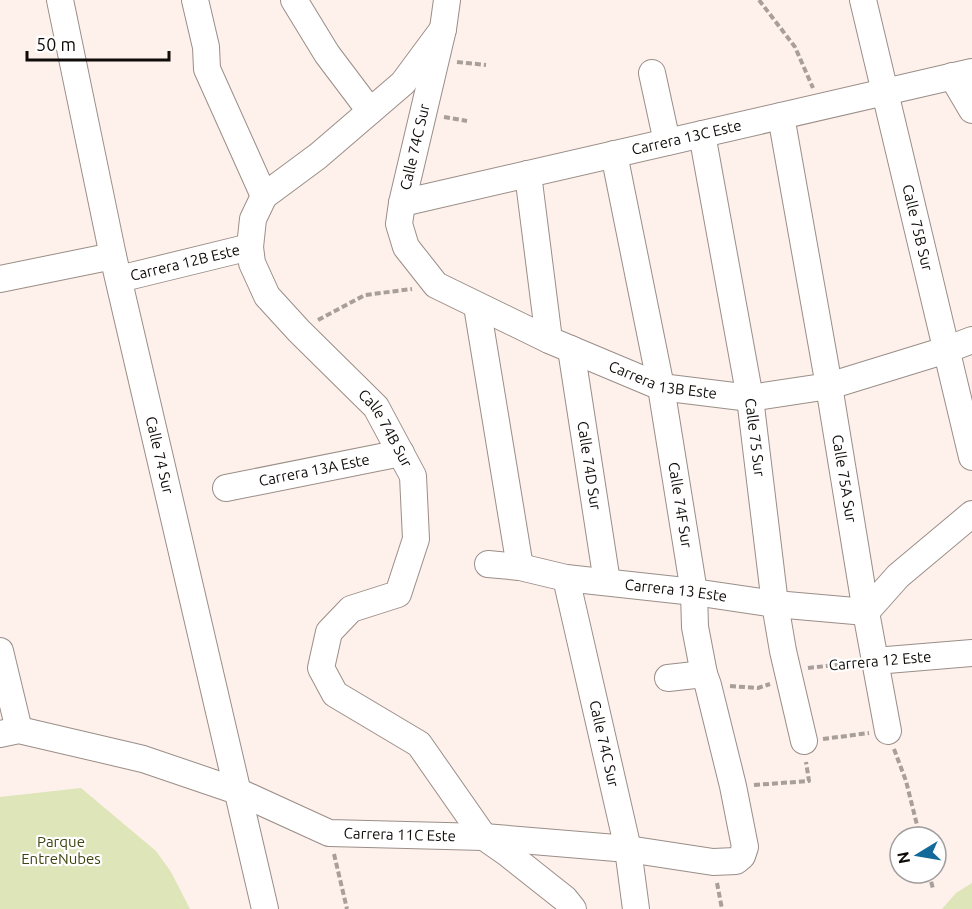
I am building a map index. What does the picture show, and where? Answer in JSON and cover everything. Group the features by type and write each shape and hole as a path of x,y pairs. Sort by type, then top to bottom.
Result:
{"street":[{"path":"195,0 206,47 207,69 264,196 318,156 403,83 443,29"},
{"path":"294,0 327,54 370,111"},
{"name":"Calle 74C Sur","path":"436,285 406,247 399,224 443,29 447,0"},
{"name":"Calle 75B Sur","path":"863,0 972,456"},
{"name":"Calle 74 Sur","path":"66,2 116,267 265,909"},
{"path":"652,73 667,142"},
{"path":"962,74 972,110"},
{"name":"Carrera 13C Este","path":"402,204 962,74"},
{"name":"Calle 75A Sur","path":"781,116 830,386 866,612 888,731"},
{"name":"Calle 75 Sur","path":"702,134 750,398 775,604 783,651 781,676 804,741"},
{"name":"Calle 74F Sur","path":"614,154 661,387 694,592 695,627 733,786 745,848 742,856"},
{"path":"528,174 560,345"},
{"name":"Calle 74B Sur","path":"264,196 253,219 250,247 252,263 267,296 376,407 413,476 416,539 398,594 351,609 329,632 321,668 335,694 419,744 484,837"},
{"name":"Carrera 12B Este","path":"0,279 116,267 250,247"},
{"name":"Carrera 13B Este","path":"436,285 560,345 661,387 750,398 830,386 972,340"},
{"path":"477,306 520,567"},
{"name":"Calle 74D Sur","path":"560,345 607,582"},
{"name":"Carrera 13A Este","path":"226,488 401,453"},
{"path":"866,612 898,576 972,514"},
{"name":"Carrera 13 Este","path":"488,564 520,567 566,578 694,592 775,604 866,612"},
{"name":"Calle 74C Sur","path":"566,578 628,849 636,909"},
{"path":"0,651 10,732"},
{"name":"Carrera 12 Este","path":"875,661 972,653"},
{"path":"668,678 706,679"},
{"name":"Carrera 11C Este","path":"10,732 143,759 237,791 329,833 484,837 628,849 712,862 736,861 742,856"},
{"path":"484,837 549,886 573,909"}],"path":[{"path":"759,0 795,47 821,106"},
{"path":"436,60 486,65"},
{"path":"299,331 365,295 436,285"},
{"name":"Carrera 12 Este","path":"706,679 758,688 781,676 875,661"},
{"path":"804,741 888,731 906,781 917,825"},
{"path":"733,786 809,781"},
{"path":"329,833 347,909"},
{"path":"932,885 933,889"}],"green space":[{"name":"Parque EntreNubes","path":"81,788 156,851 171,872 190,909 0,909 0,797"},
{"path":"972,883 972,909 942,909 956,893"}]}
